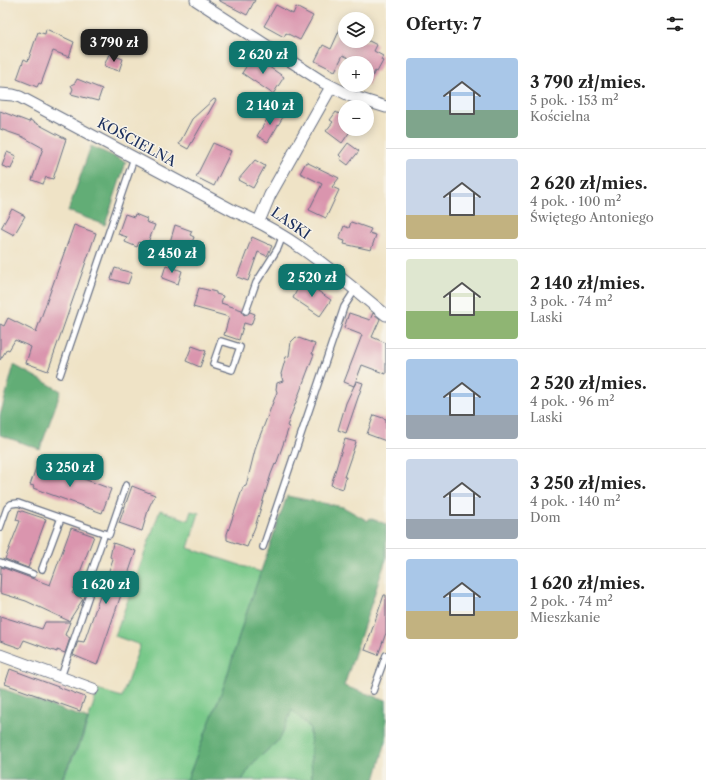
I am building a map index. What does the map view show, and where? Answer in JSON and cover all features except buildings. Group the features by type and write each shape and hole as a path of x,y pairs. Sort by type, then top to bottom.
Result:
{"street":[{"path":"196,0 331,86 351,96 386,107"},
{"name":"LASKI","path":"331,86 270,195 259,221 284,235 386,315"},
{"name":"KOŚCIELNA","path":"0,94 20,97 234,211 259,221"},
{"path":"0,655 93,689"}],"lane":[{"path":"60,374 134,158"},
{"path":"246,311 256,283 278,248 284,235"},
{"path":"263,547 344,307 355,290"},
{"path":"221,340 235,342 240,347 232,370 213,364 221,340"},
{"path":"0,528 7,508 11,504 18,503 109,535 126,486"},
{"path":"42,569 61,518"},
{"path":"87,584 105,533"},
{"path":"0,562 33,574"},
{"path":"61,677 89,595"},
{"path":"373,691 386,655"}],"green space":[{"path":"91,146 126,162 105,225 68,211"},
{"path":"14,365 61,391 40,449 0,435 0,416"},
{"path":"287,496 343,507 368,521 369,518 386,524 386,559 344,686 386,700 386,741 375,780 312,780 310,728 292,710 280,739 253,763 242,780 187,780 225,683 242,626"},
{"path":"160,510 188,520 191,511 199,513 188,548 261,572 242,626 225,683 187,780 62,780 82,739 98,690 122,697 140,645 115,636"},
{"path":"0,688 88,719 81,739 61,780 0,780"},
{"path":"292,709 310,728 312,780 242,780 253,763 280,739"}]}
